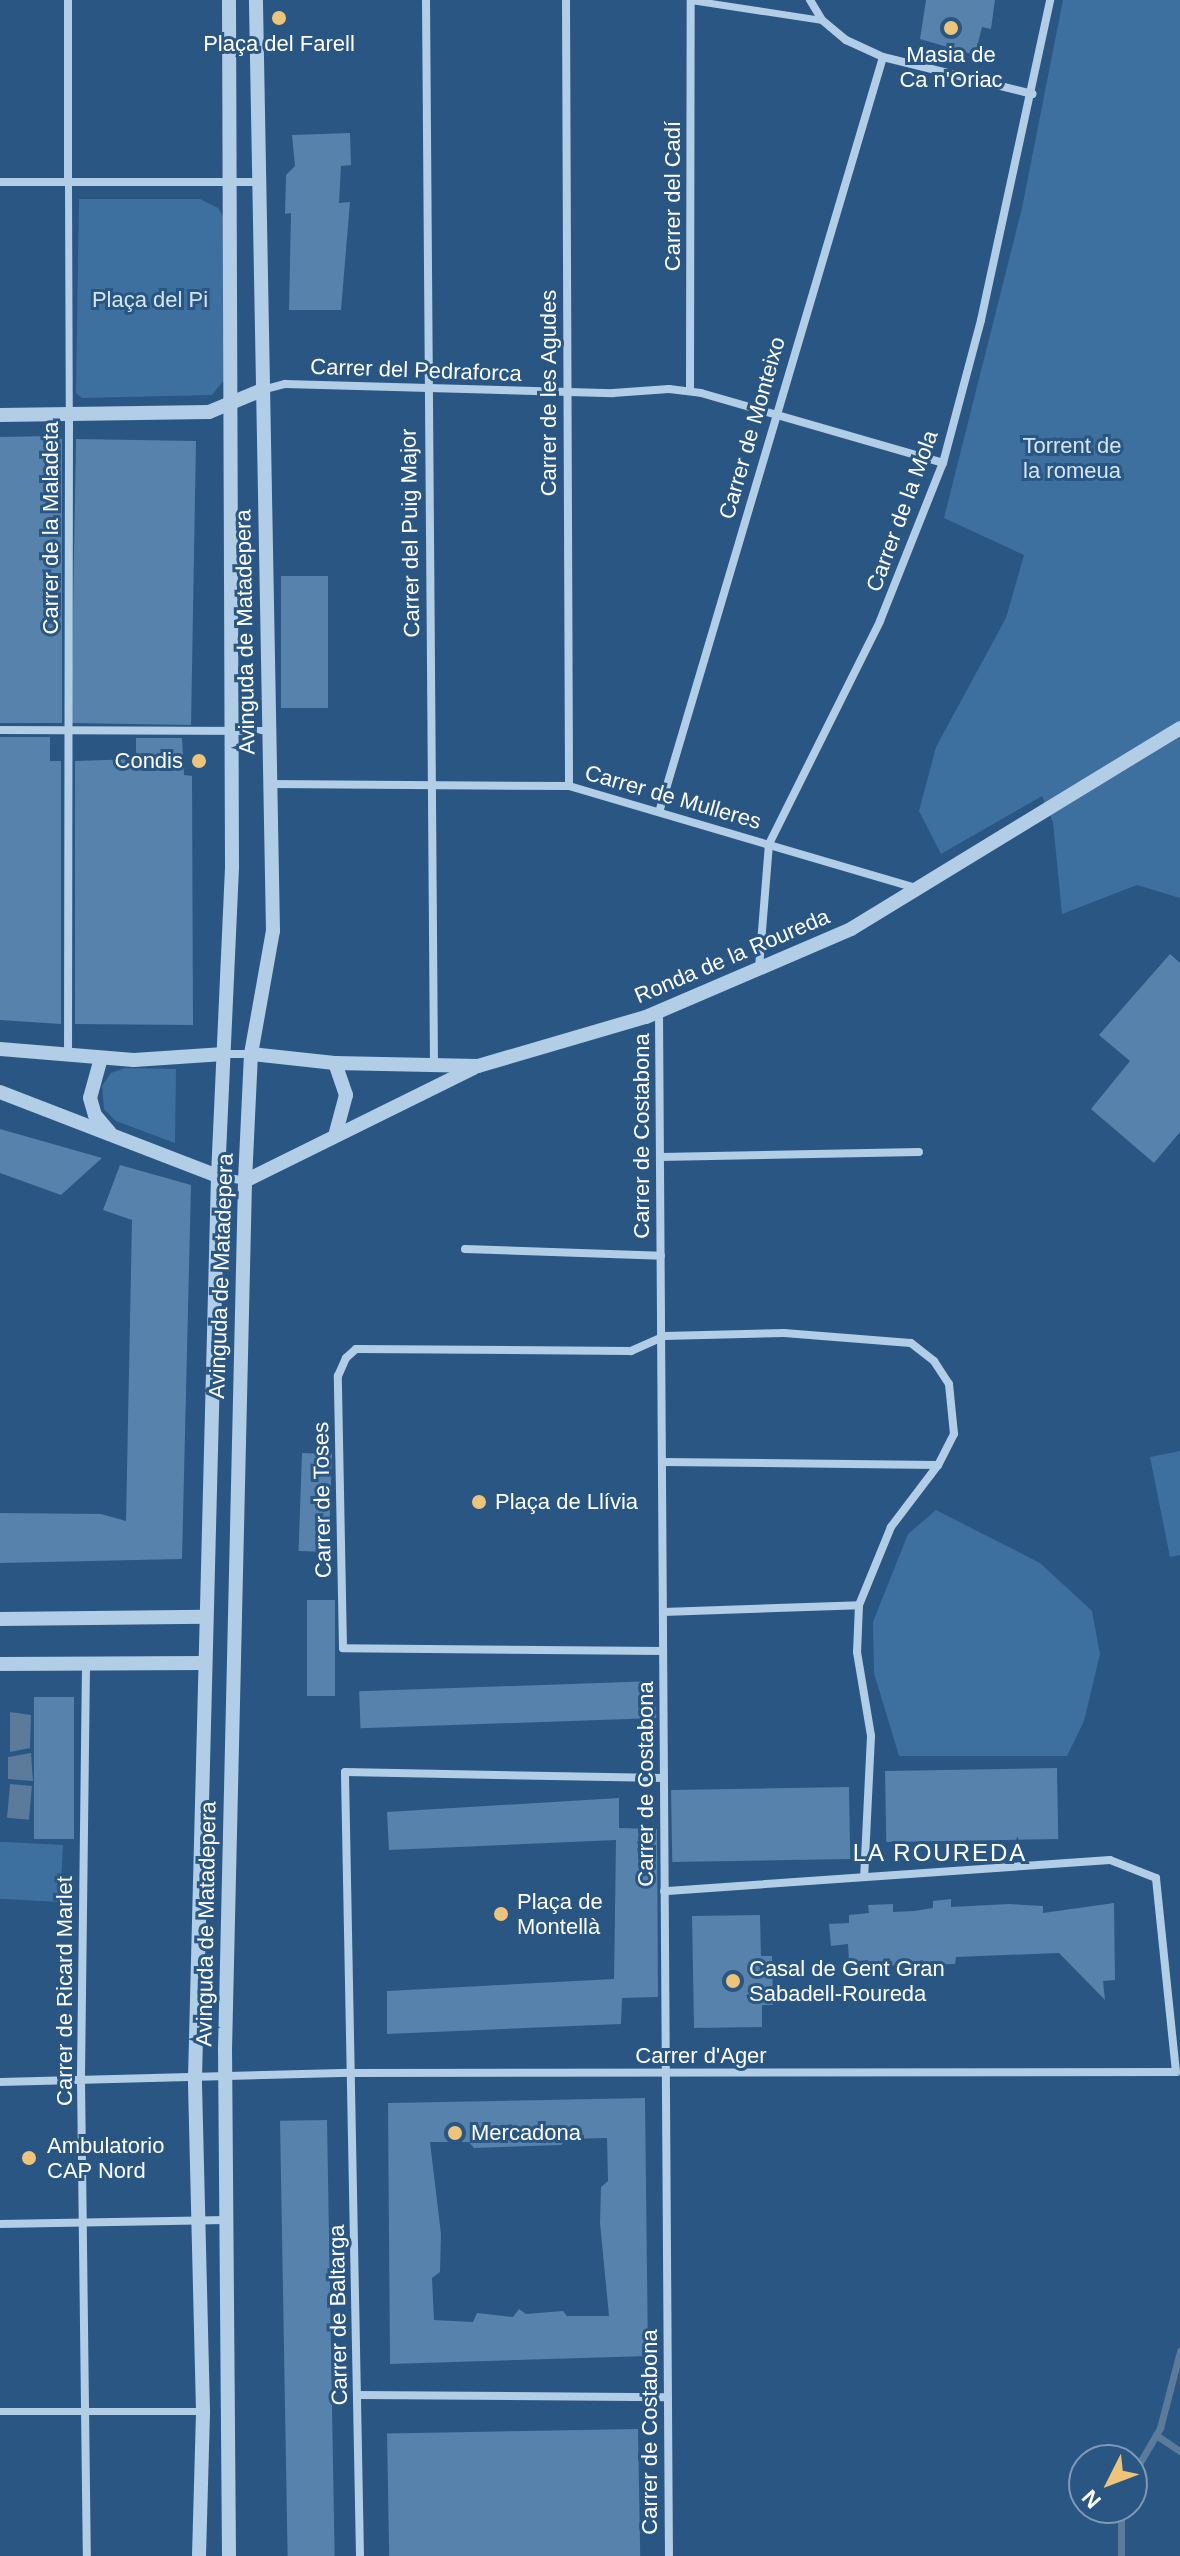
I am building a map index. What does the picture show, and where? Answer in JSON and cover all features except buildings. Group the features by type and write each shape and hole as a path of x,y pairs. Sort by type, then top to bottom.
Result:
{"street":[{"name":"Carrer de la Maladeta","path":"68,0 68,1056"},
{"name":"Avinguda de Matadepera","path":"199,2556 203,2411 195,2078 231,730 229,0"},
{"name":"Avinguda de Matadepera","path":"229,2556 225,2075 245,1181 251,1054 273,931 256,0"},
{"name":"Carrer del Puig Major","path":"426,0 426,388 434,1065"},
{"name":"Carrer de les Agudes","path":"566,0 569,786"},
{"path":"691,0 822,20"},
{"name":"Carrer del Cadí","path":"690,391 691,0"},
{"path":"810,0 822,20 846,40 883,57 1033,94"},
{"name":"Carrer de la Mola","path":"759,970 769,844 880,621 943,463 1033,94 1050,0"},
{"name":"Carrer de Monteixo","path":"660,809 883,57"},
{"path":"0,182 259,182"},
{"name":"Carrer del Pedraforca","path":"262,390 285,384 566,392 690,391 943,463"},
{"path":"0,415 209,412 262,390"},
{"name":"Ronda de la Roureda","path":"251,1054 335,1063 478,1066 659,1012 851,929 1180,728"},
{"path":"0,730 269,731"},
{"name":"Carrer de Mulleres","path":"270,784 569,786 660,809 916,888"},
{"name":"Carrer de Costabona","path":"659,1012 664,1336 664,2074 669,2556"},
{"path":"0,1049 101,1058 251,1054"},
{"path":"101,1058 90,1098 110,1133"},
{"path":"335,1063 346,1095 336,1133"},
{"path":"0,1092 218,1176 245,1181 336,1133 478,1066"},
{"path":"660,1157 919,1152"},
{"path":"465,1249 661,1256"},
{"path":"664,1336 784,1333 911,1343 934,1361 949,1384 954,1434 938,1465 891,1527 859,1605 857,1652 871,1746 864,1877 664,1891"},
{"name":"Carrer de Toses","path":"663,1651 343,1648 338,1376 346,1358 356,1349 631,1351 664,1336"},
{"path":"662,1462 938,1465"},
{"path":"663,1612 859,1605"},
{"path":"0,1619 206,1617"},
{"path":"0,1664 86,1666 205,1663"},
{"name":"Carrer de Ricard Marlet","path":"86,1666 81,2080 86,2223 87,2556"},
{"name":"Carrer de Baltarga","path":"360,2556 345,1772 664,1778"},
{"name":"Carrer d'Ager","path":"0,2082 351,2073 1176,2072 1156,1878 1110,1860 864,1877"},
{"path":"0,2224 226,2220"},
{"path":"357,2395 668,2397"},
{"path":"0,2411 203,2411"}],"green space":[{"name":"Torrent de la romeua","path":"1063,0 1180,0 1180,898 1137,885 1062,914 1053,822 1042,796 941,854 919,811 936,747 1006,618 1024,555 944,518 1022,208"},
{"name":"Plaça del Pi","path":"79,199 200,199 218,208 225,220 224,380 212,395 82,398 76,393"},
{"path":"125,1068 176,1069 175,1143 116,1121 104,1109 102,1086 111,1073"},
{"path":"1180,1451 1180,1555 1170,1557 1150,1457"},
{"path":"936,1510 1040,1563 1092,1611 1100,1654 1084,1721 1067,1756 899,1756 874,1673 873,1622 908,1534"},
{"path":"0,1842 63,1845 60,1902 0,1899"}],"shaded area":[{"path":"10,1712 31,1715 30,1748 10,1752"},
{"path":"31,1753 33,1781 8,1779 8,1757"},
{"path":"10,1784 32,1786 29,1820 7,1818"}],"waterway":[{"path":"1148,2449 1160,2428 1180,2351"},
{"path":"1156,2435 1180,2451"},
{"path":"1121,2524 1121,2556"}],"place":[{"name":"Plaça del Farell","path":"279,18"},
{"name":"Masia de Ca n'Oriac","path":"951,28"},
{"name":"Condis","path":"199,761"},
{"name":"Plaça de Llívia","path":"479,1502"},
{"name":"Plaça de Montellà","path":"501,1914"},
{"name":"Casal de Gent Gran Sabadell-Roureda","path":"733,1981"},
{"name":"Mercadona","path":"455,2133"},
{"name":"Ambulatorio CAP Nord","path":"29,2158"}],"district":[{"name":"LA ROUREDA","path":"940,1853"}]}
